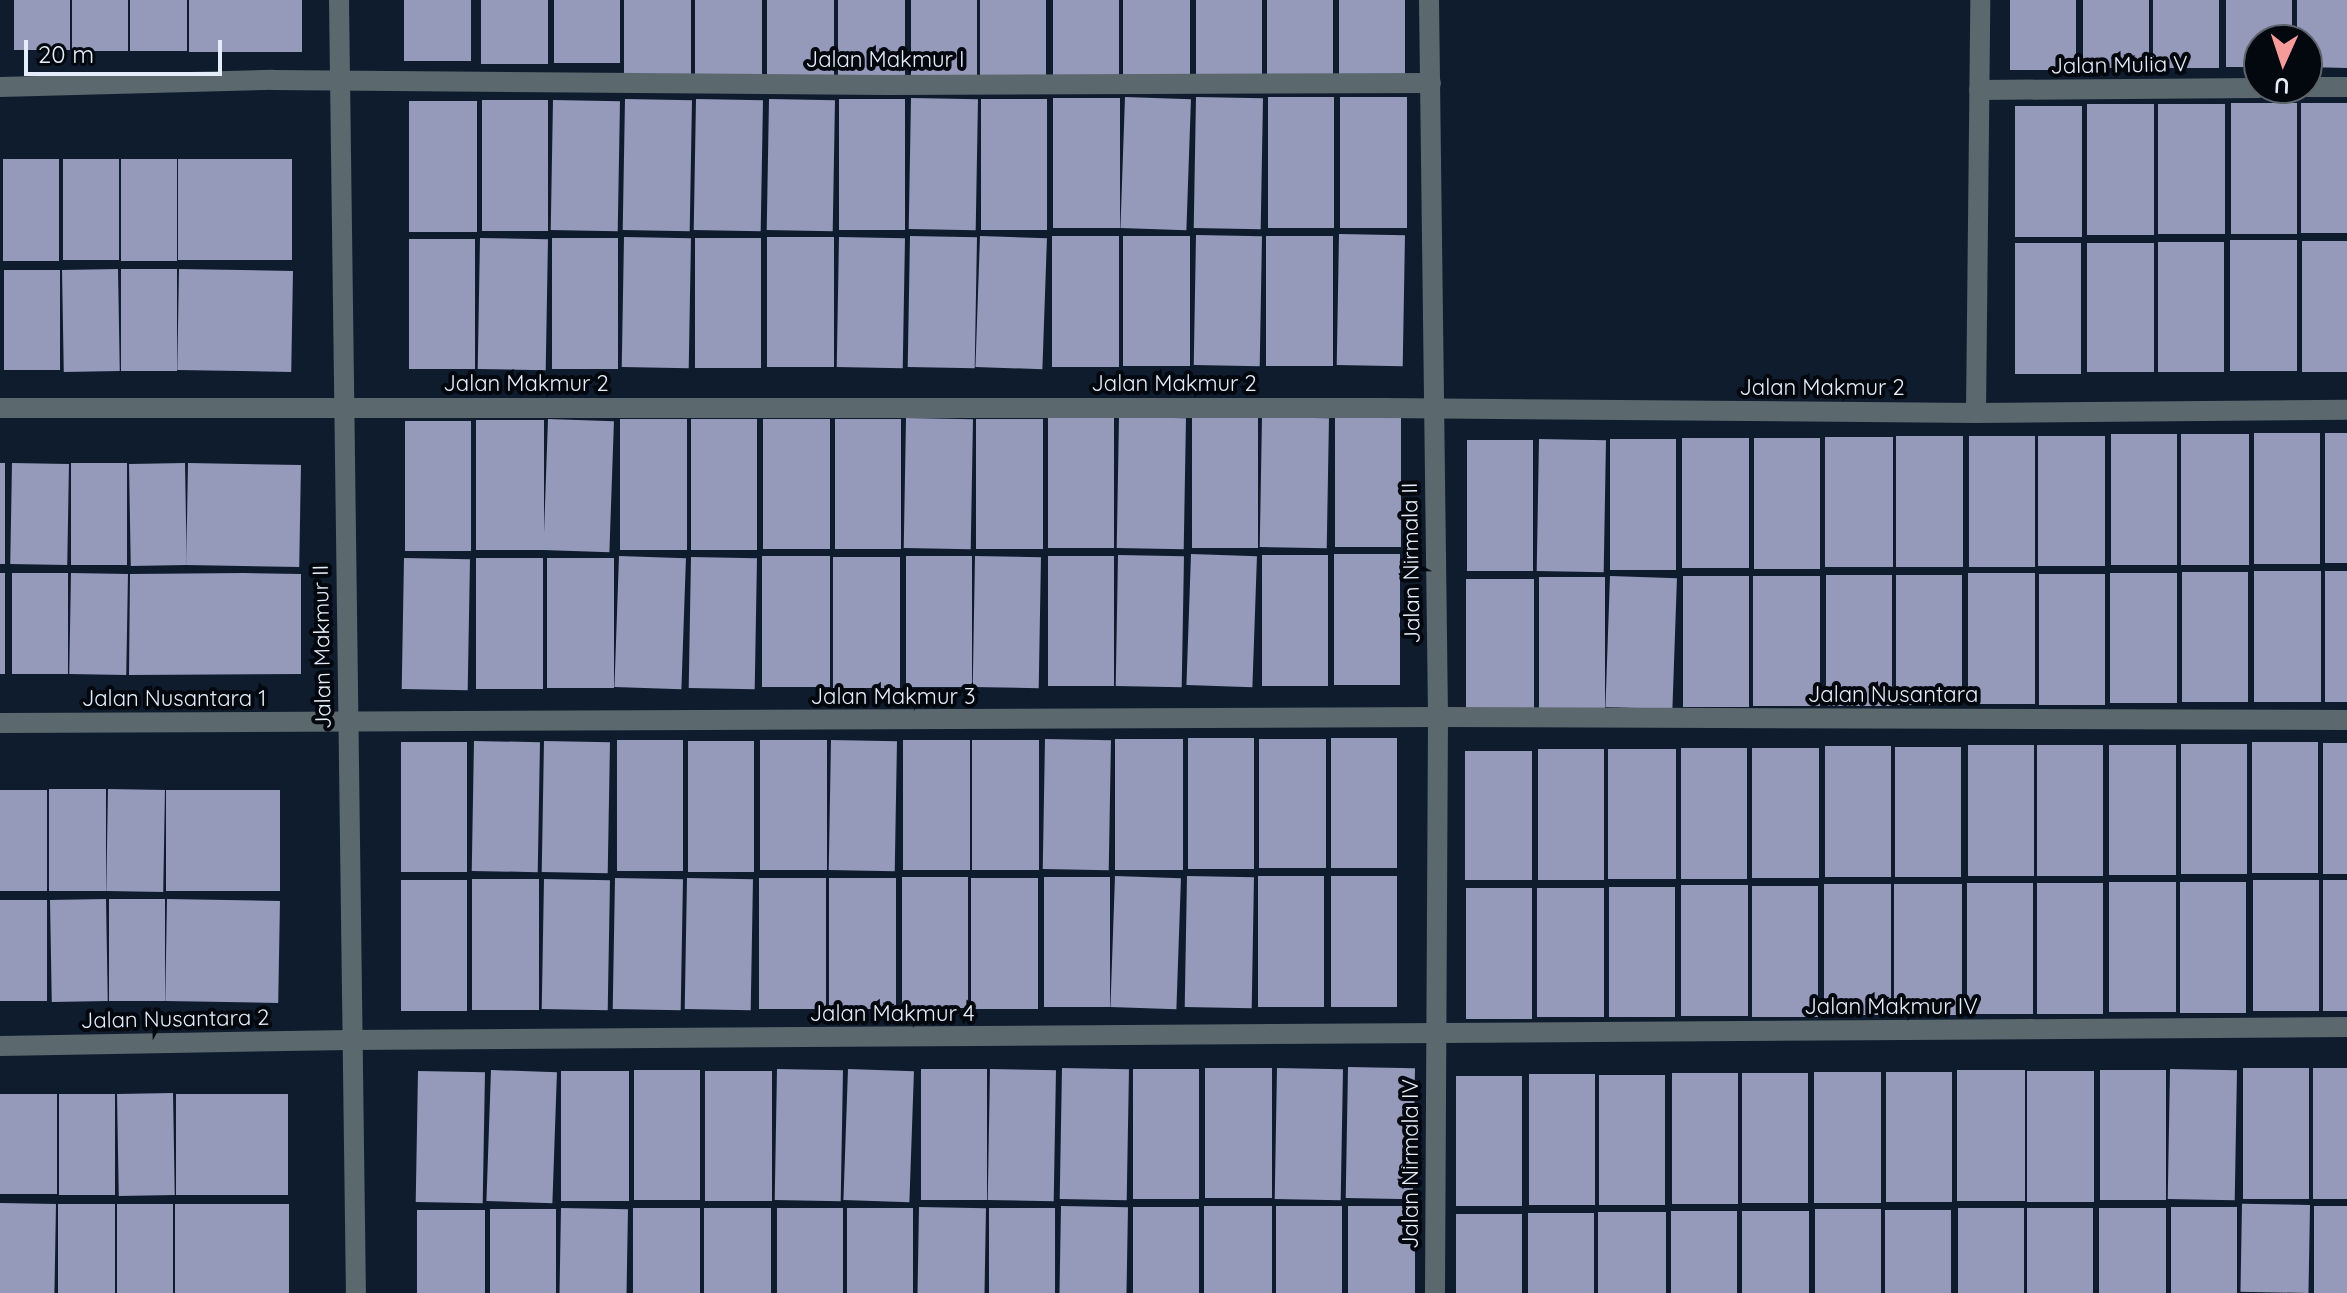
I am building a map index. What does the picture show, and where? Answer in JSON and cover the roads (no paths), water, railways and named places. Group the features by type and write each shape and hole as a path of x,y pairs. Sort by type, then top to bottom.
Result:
{"street":[{"name":"Jalan Makmur II","path":"339,0 350,1040 356,1293"},
{"name":"Jalan Nirmala II","path":"1429,0 1438,717 1435,1035"},
{"path":"1976,413 1980,0"},
{"name":"Jalan Makmur I","path":"0,87 340,80 886,85 1431,83"},
{"path":"2323,87 2347,87"},
{"name":"Jalan Mulia V","path":"1979,90 2243,88"},
{"name":"Jalan Makmur 2","path":"0,408 1432,409 1976,413 2347,410"},
{"name":"Jalan Makmur 3","path":"347,723 1438,717"},
{"name":"Jalan Nusantara","path":"1438,717 2347,720"},
{"name":"Jalan Nusantara 1","path":"0,723 347,723"},
{"name":"Jalan Makmur IV","path":"1435,1035 2347,1027"},
{"name":"Jalan Makmur 4","path":"350,1040 1435,1035"},
{"name":"Jalan Nirmala IV","path":"1435,1035 1435,1293"},
{"name":"Jalan Nusantara 2","path":"0,1046 350,1040"}]}
